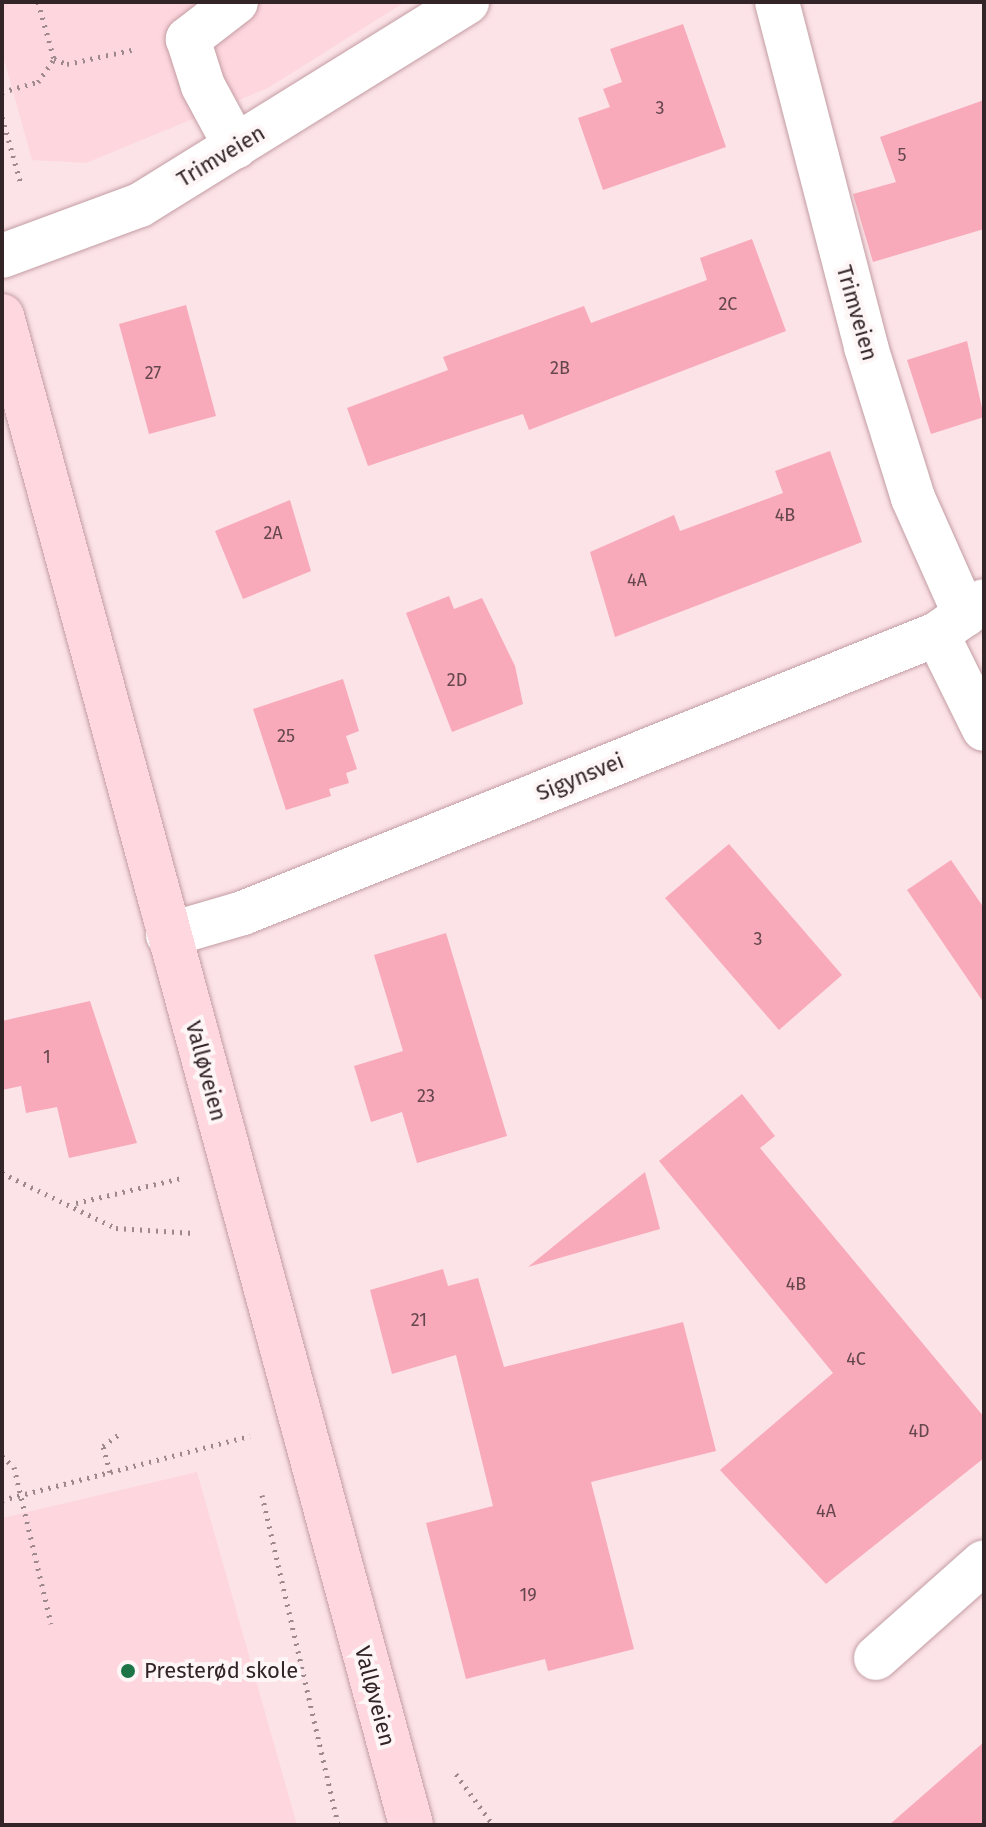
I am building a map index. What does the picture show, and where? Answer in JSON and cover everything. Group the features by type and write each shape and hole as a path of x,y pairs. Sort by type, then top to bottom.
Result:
{"main road":[{"name":"Valløveien","path":"2,316 411,1825"}],"street":[{"path":"236,2 188,39 203,86 236,147"},
{"name":"Trimveien","path":"2,256 140,205 467,2"},
{"name":"Trimveien","path":"777,2 866,347 913,498 962,617 984,729"},
{"name":"Sigynsvei","path":"168,935 243,913 962,617"},
{"path":"876,1658 984,1562"}],"path":[{"path":"38,2 54,59"},
{"path":"54,59 67,64 188,39"},
{"path":"2,92 38,82 54,59"},
{"path":"2,117 21,184"},
{"path":"75,1204 160,1187 229,1156"},
{"path":"2,1173 75,1204 91,1219 149,1233 247,1223"},
{"path":"247,1422 253,1450"},
{"path":"110,1472 103,1446 118,1435"},
{"path":"2,1500 250,1436"},
{"path":"2,1456 14,1467 51,1624"},
{"path":"259,1479 338,1825"},
{"path":"458,1778 493,1825"}],"shaded area":[{"path":"2,2 405,2 268,88 86,163 32,160 2,52"},
{"name":"Presterød skole","path":"197,1472 297,1825 2,1825 2,1518"}],"building":[{"path":"683,24 726,147 603,190 578,118 610,107 603,89 622,82 610,49"},
{"path":"984,100 984,229 873,262 853,194 896,182 880,137"},
{"path":"752,239 786,331 529,430 523,414 368,466 347,408 448,370 443,357 584,306 591,323 707,280 700,258"},
{"path":"186,305 216,416 149,434 119,324"},
{"path":"967,341 984,417 931,434 907,360"},
{"path":"830,451 862,542 615,637 590,552 674,515 680,531 783,493 775,471"},
{"path":"290,500 311,571 243,599 215,531"},
{"path":"449,596 454,609 482,598 515,666 523,704 452,732 406,613"},
{"path":"343,679 359,731 346,736 357,769 346,773 349,783 329,789 331,796 286,810 253,709"},
{"path":"729,844 842,975 779,1030 665,898"},
{"path":"951,860 984,908 984,1003 907,890"},
{"path":"446,933 507,1136 417,1163 402,1112 371,1122 354,1066 403,1051 374,955"},
{"path":"90,1001 137,1143 69,1158 57,1107 26,1113 21,1086 2,1090 2,1021"},
{"path":"742,1094 775,1136 760,1148 984,1417 984,1458 826,1584 720,1470 833,1373 659,1161"},
{"path":"645,1172 660,1229 528,1267"},
{"path":"443,1269 448,1286 478,1278 504,1367 683,1322 716,1451 591,1482 634,1649 548,1671 545,1659 466,1679 426,1523 493,1506 456,1355 392,1374 370,1290"},
{"path":"984,1742 984,1825 889,1825"}],"place":[{"name":"Presterød skole","path":"128,1671"}]}
